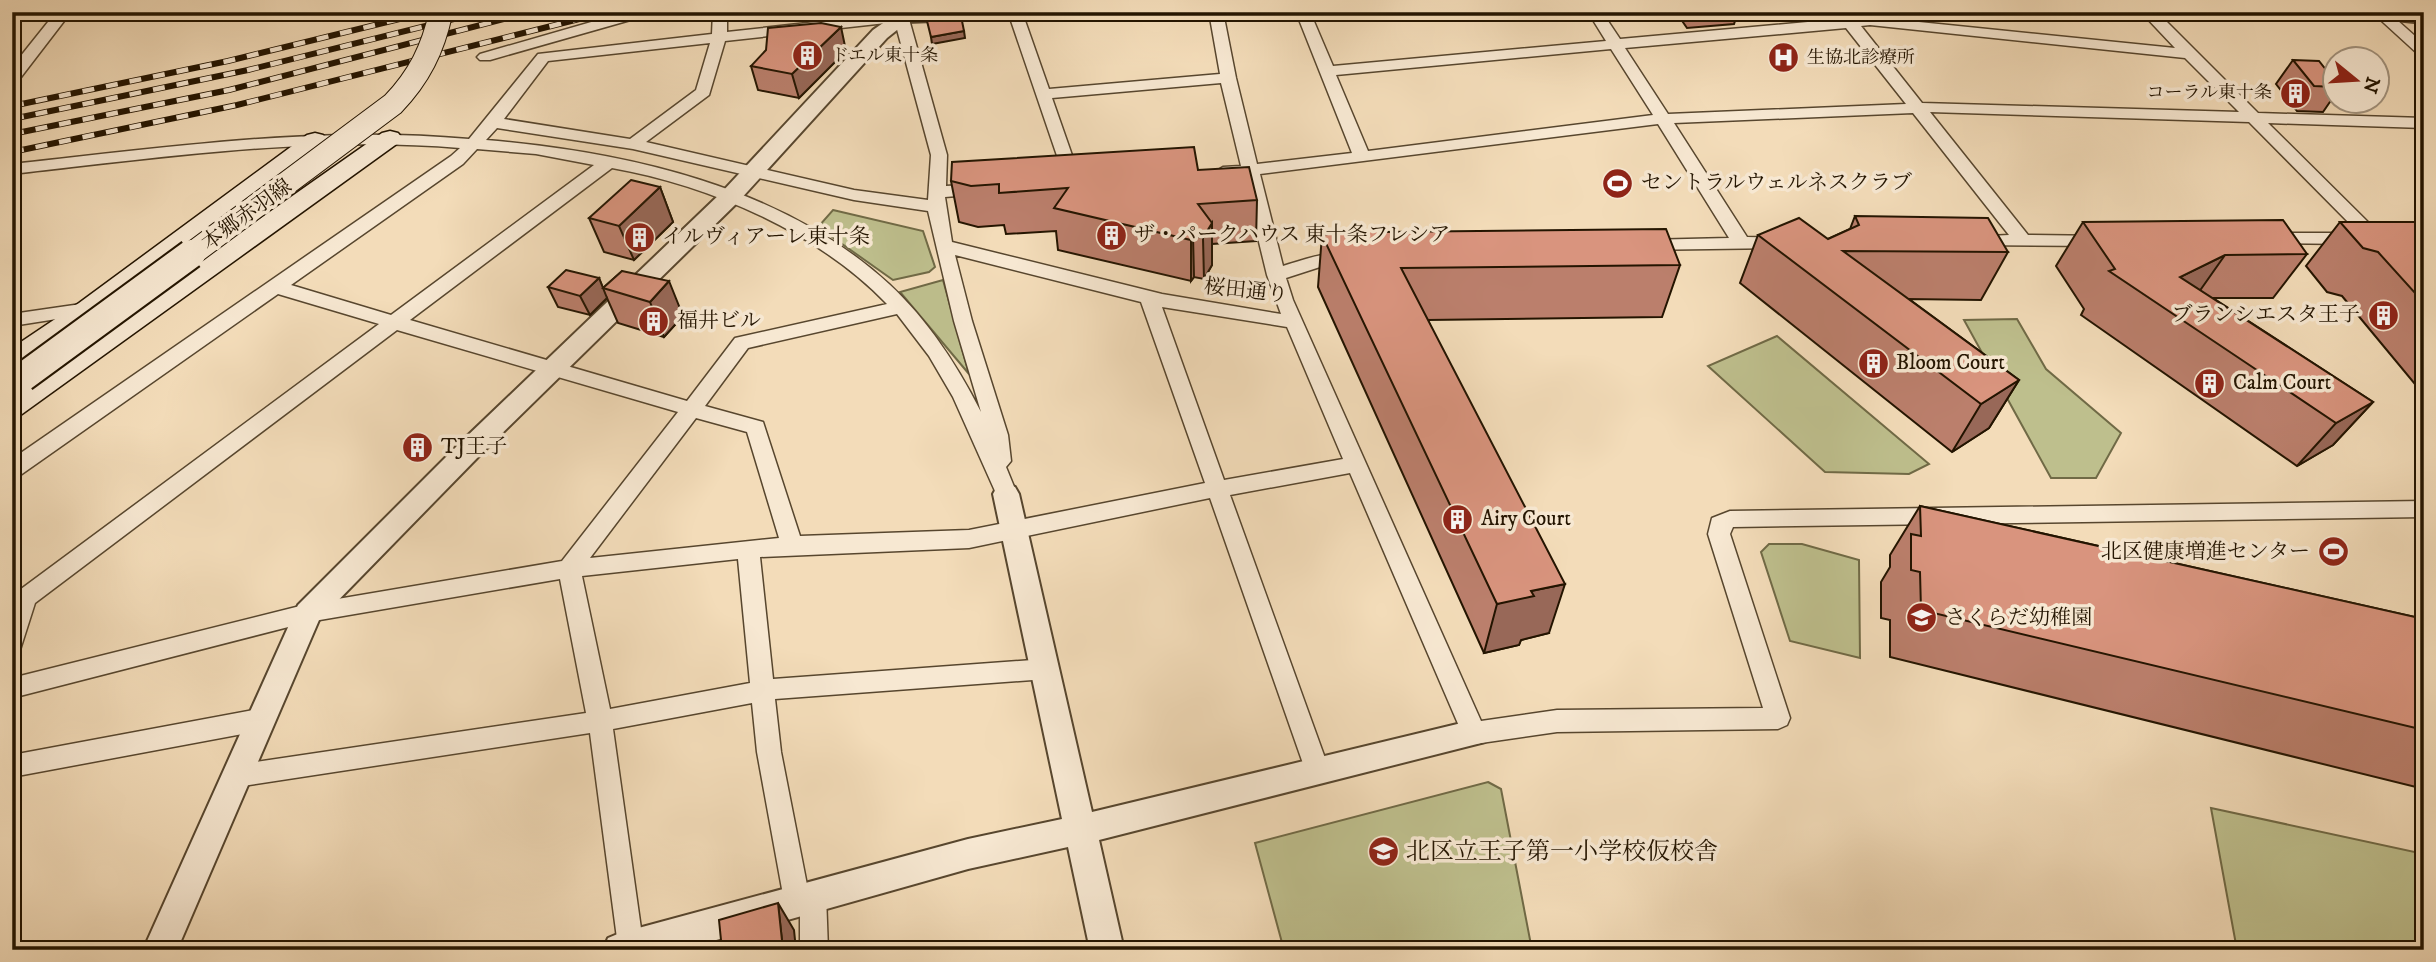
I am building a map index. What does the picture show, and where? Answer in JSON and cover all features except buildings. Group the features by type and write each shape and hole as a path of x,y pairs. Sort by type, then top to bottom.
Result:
{"main road":[{"name":"本郷赤羽線","path":"16,374 381,116 421,73 434,45 440,12"},
{"path":"12,407 390,138"},
{"path":"16,374 88,309 315,140"}],"street":[{"path":"12,78 64,12"},
{"path":"485,57 643,12"},
{"path":"633,144 703,92 719,37 720,12"},
{"path":"12,470 457,160 493,122 543,57 901,15 1013,12 1073,181"},
{"path":"1216,12 1228,78 1276,275"},
{"path":"1303,12 1362,157"},
{"path":"1595,12 1741,242"},
{"path":"2148,12 2374,238"},
{"path":"2378,12 2424,17"},
{"path":"2378,12 2424,52"},
{"path":"160,950 307,613 730,197 872,42 901,15"},
{"path":"901,15 939,155 937,199 944,246 963,321 998,435 1006,494 1107,950"},
{"path":"1327,71 1618,46 1846,17 2190,54"},
{"path":"1846,17 2023,241"},
{"path":"1043,94 1228,78"},
{"path":"1209,173 1362,157 1662,119 1920,108 2424,122"},
{"path":"493,122 633,144 854,195 937,199 992,188"},
{"path":"12,169 230,146 390,138 498,144 609,162 679,179 769,213 834,250 901,307 950,372 975,418 1006,494"},
{"path":"12,643 25,598 609,162"},
{"path":"2245,239 2397,238"},
{"path":"1954,241 2124,240"},
{"path":"1631,247 1803,242"},
{"name":"桜田通り","path":"944,246 1150,300 1231,316 1295,322"},
{"name":"桜田通り","path":"1295,322 1276,275 1318,261 1372,258"},
{"path":"277,287 552,370 756,427 792,545"},
{"path":"1150,300 1318,772"},
{"path":"901,307 742,343 569,569 600,721 626,948 968,854 1080,830 1474,733 1557,721 1778,718 1719,534 1720,524 1730,519 2424,509"},
{"path":"12,320 88,309"},
{"path":"1295,322 1474,733"},
{"path":"12,688 307,613 569,569 792,545 969,539 1217,489 1358,464"},
{"path":"748,550 765,690 769,752 805,897 814,950"},
{"path":"236,776 600,721 765,690 814,684 1046,669"},
{"path":"12,766 259,720"}],"green space":[{"path":"833,210 923,231 935,267 929,272 893,280 818,227"},
{"path":"943,280 969,374 900,292"},
{"path":"2017,319 2046,369 2121,433 2096,478 2051,478 1964,320"},
{"path":"1777,336 1929,464 1909,474 1825,472 1708,366"},
{"path":"1769,544 1802,544 1859,560 1860,658 1790,641 1761,552"},
{"path":"1488,782 1501,789 1532,950 1284,950 1255,843"},
{"path":"2211,808 2424,854 2424,950 2237,950"}],"railway":[{"path":"12,106 228,61 428,12"},
{"path":"12,119 248,70 482,12"},
{"path":"12,134 229,90 531,12"},
{"path":"12,152 237,105 607,12"}],"place":[{"name":"ドエル東十条","path":"808,56"},
{"name":"生協北診療所","path":"1784,58"},
{"name":"コーラル東十条","path":"2295,93"},
{"name":"セントラルウェルネスクラブ","path":"1618,183"},
{"name":"ザ・パークハウス 東十条フレシア","path":"1111,235"},
{"name":"イルヴィアーレ東十条","path":"639,237"},
{"name":"ブランシエスタ王子","path":"2383,315"},
{"name":"福井ビル","path":"654,321"},
{"name":"Bloom Court","path":"1873,363"},
{"name":"Calm Court","path":"2210,383"},
{"name":"TJ王子","path":"418,447"},
{"name":"Airy Court","path":"1458,519"},
{"name":"北区健康増進センター","path":"2333,552"},
{"name":"さくらだ幼稚園","path":"1922,618"},
{"name":"北区立王子第一小学校仮校舎","path":"1383,852"}]}
